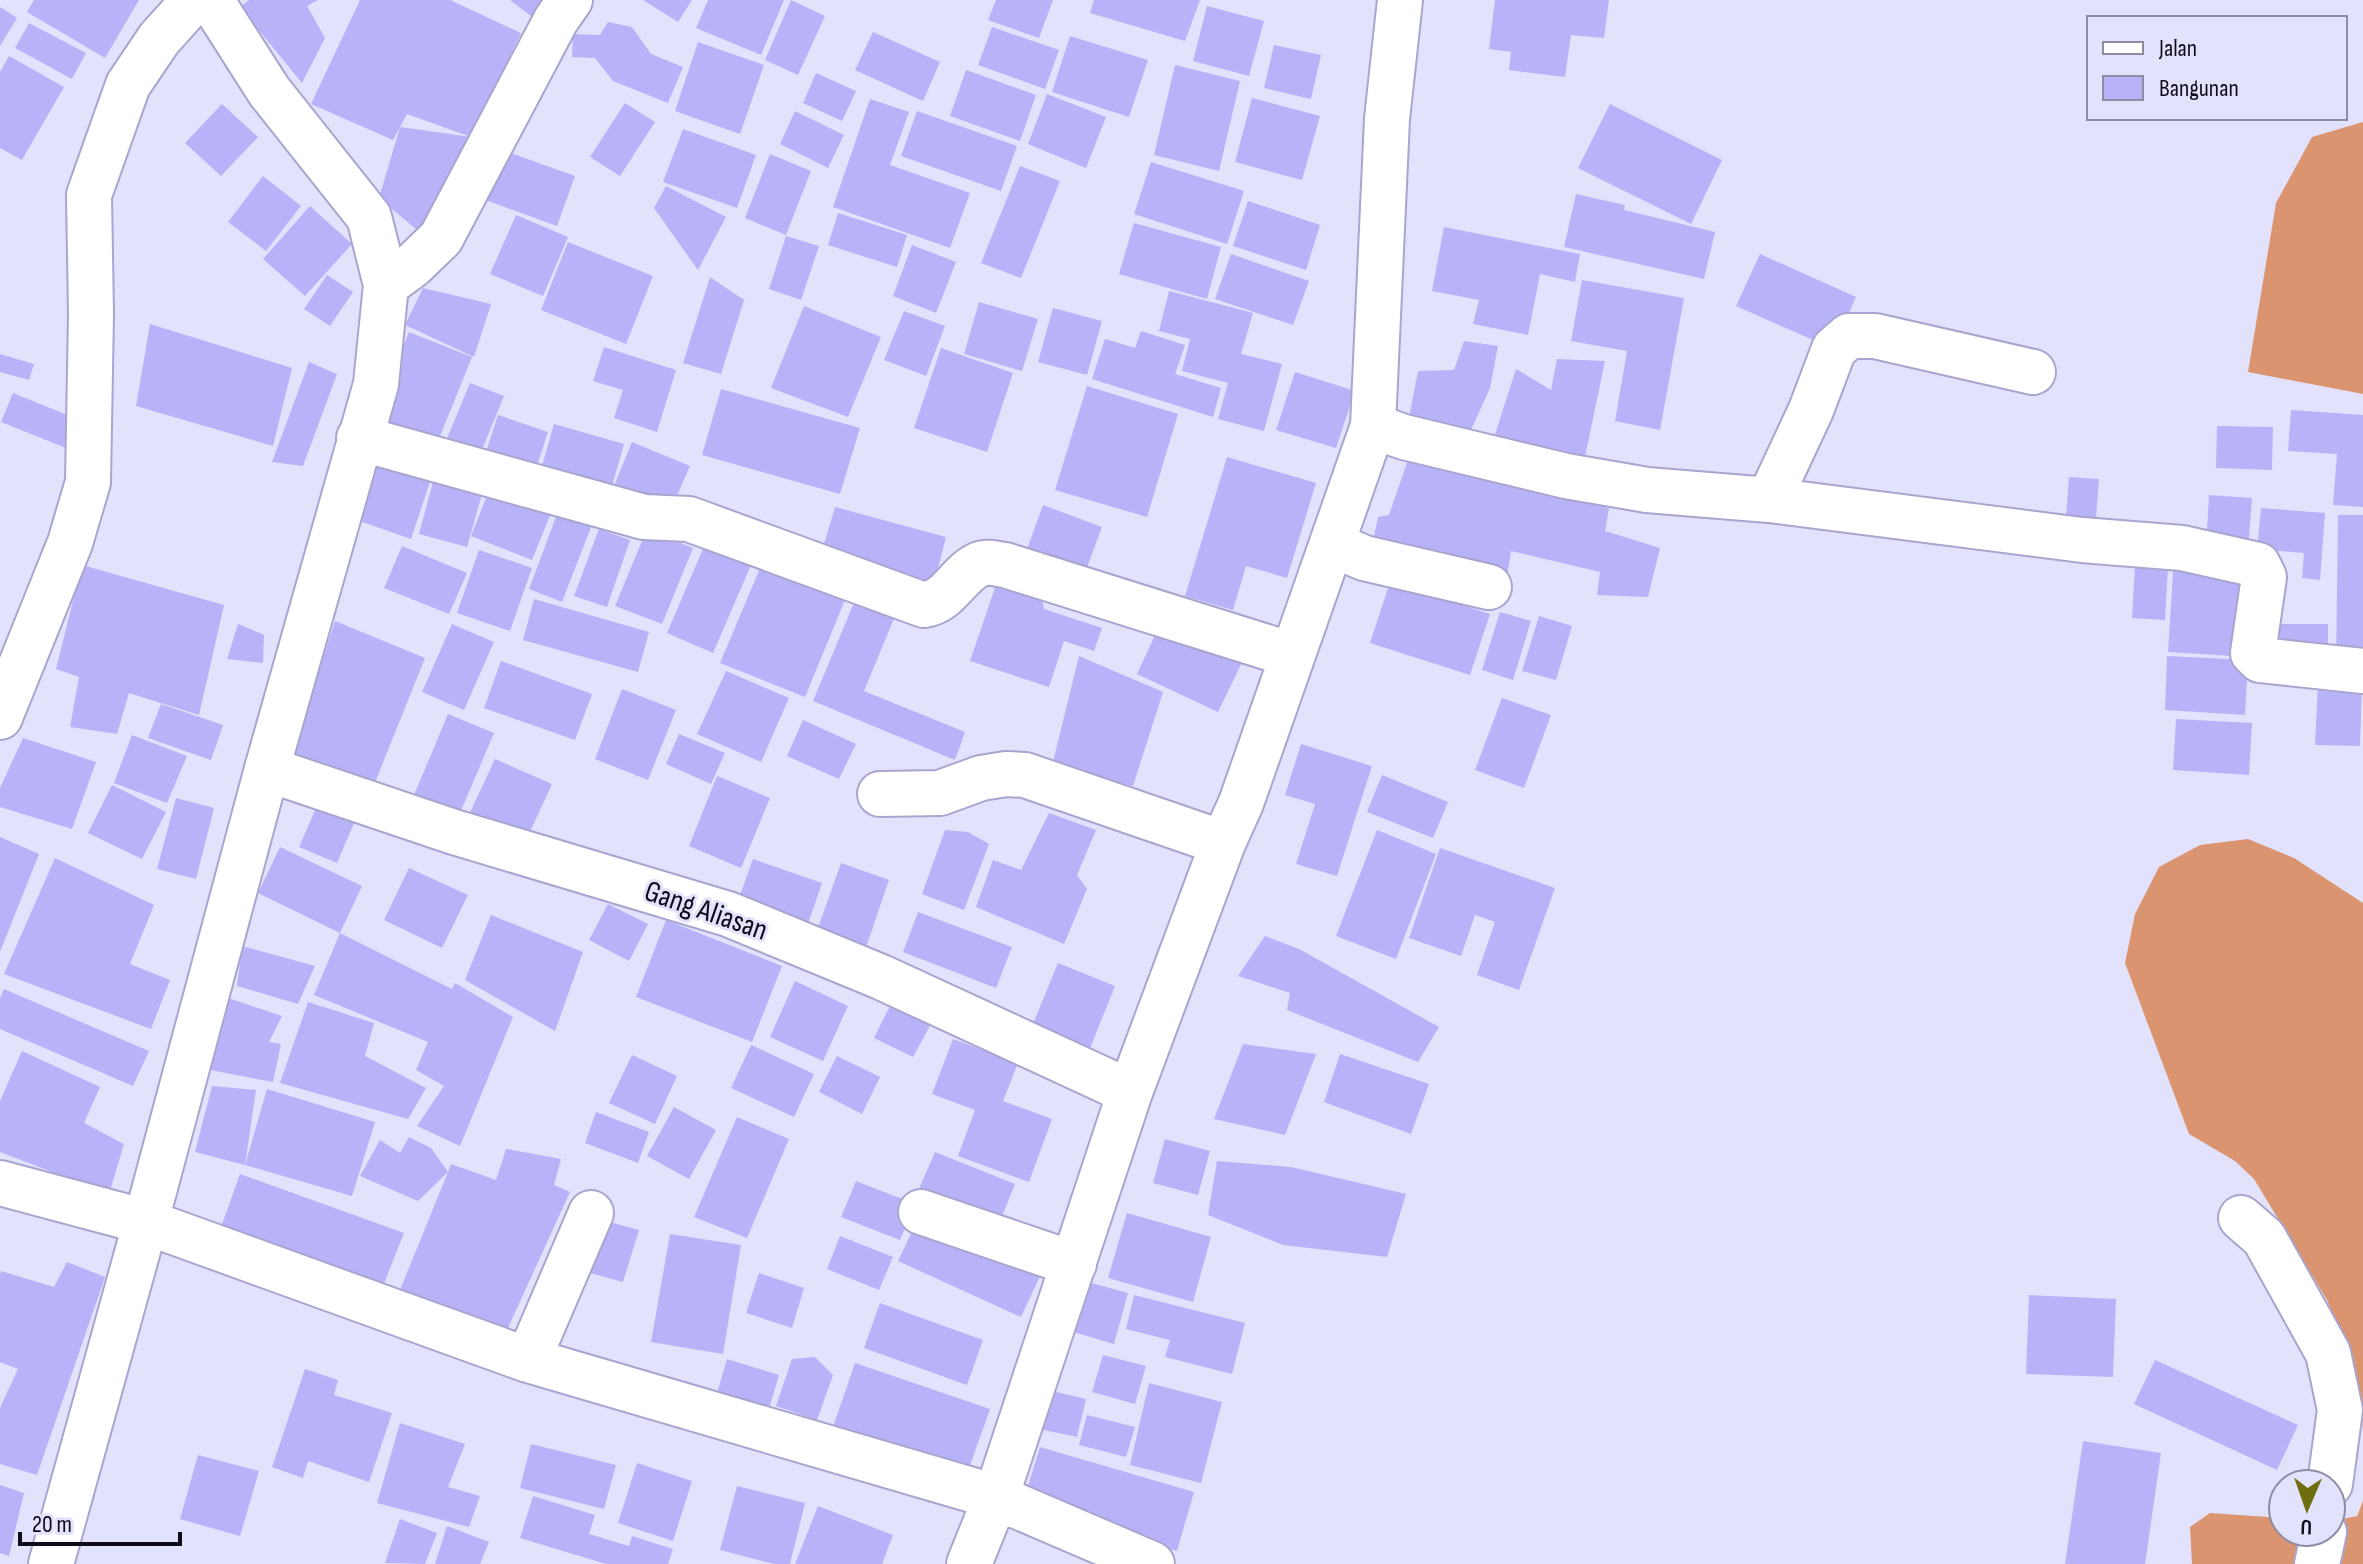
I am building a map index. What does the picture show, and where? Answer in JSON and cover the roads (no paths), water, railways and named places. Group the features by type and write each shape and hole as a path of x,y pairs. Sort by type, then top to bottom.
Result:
{"street":[{"path":"386,285 441,238 556,20 570,0"},
{"path":"984,1527 1130,1092 1223,843 1241,803 1373,426 1387,119 1400,0"},
{"path":"0,717 70,543 88,482 91,314 89,195 128,85 159,39 207,2 269,91 369,217 386,285 376,384 267,769 51,1564"},
{"path":"1769,500 1811,410 1834,349 1849,336 1875,336 2033,372"},
{"path":"1373,426 1404,437 1566,476 1647,490 1769,500 2082,540 2182,548 2258,565 2264,577 2253,653 2260,660 2363,671"},
{"path":"359,438 644,517 689,519 924,605 942,599 976,566 989,563 1005,565 1292,655"},
{"path":"1332,544 1364,558 1489,587"},
{"name":"Gang Aliasan","path":"267,769 454,832 728,914 881,977 1130,1092"},
{"path":"880,794 940,793 981,778 1025,775 1223,843"},
{"path":"0,1183 141,1240 528,1360 984,1527 1152,1564"},
{"path":"921,1212 1074,1264"},
{"path":"528,1360 591,1213"},
{"path":"2241,1218 2264,1238 2328,1353 2340,1410 2332,1468"}]}
